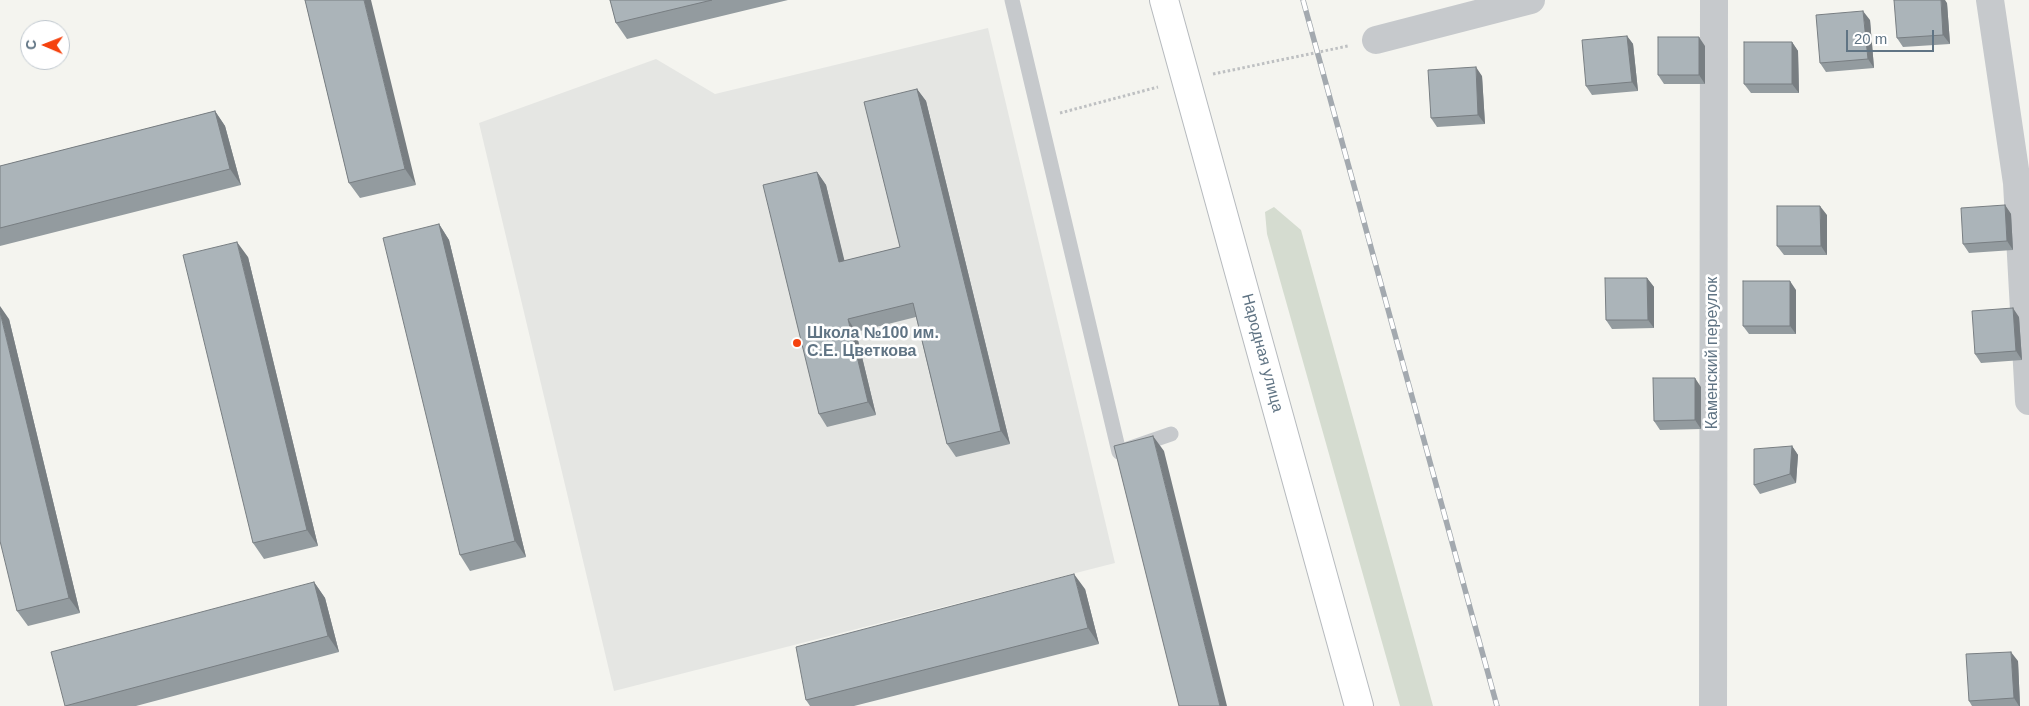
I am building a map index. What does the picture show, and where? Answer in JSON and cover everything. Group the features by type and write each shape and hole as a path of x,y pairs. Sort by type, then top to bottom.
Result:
{"main road":[{"name":"Народная улица","path":"1164,0 1359,706"}],"street":[{"path":"1376,40 1531,0"},
{"name":"Каменский переулок","path":"1712,706 1714,0"},
{"path":"1990,0 2017,183 2029,400"}],"lane":[{"path":"1012,0 1119,452 1171,434"}],"shaded area":[{"name":"Школа №100 им. С.Е. Цветкова","path":"988,28 1115,563 614,691 479,123 656,59 715,94"},
{"path":"1274,207 1301,230 1433,706 1400,706 1267,234 1265,212"}],"building":[{"path":"305,0 364,0 405,169 349,183"},
{"path":"610,0 712,0 616,23"},
{"path":"1894,0 1941,0 1943,35 1897,38"},
{"path":"1863,11 1868,59 1820,63 1816,15"},
{"path":"1627,36 1632,82 1586,86 1582,40"},
{"path":"1658,37 1699,37 1699,75 1658,75"},
{"path":"1744,42 1792,42 1792,84 1744,84"},
{"path":"1476,67 1478,115 1431,118 1428,70"},
{"path":"917,89 1001,431 947,444 913,303 848,319 868,402 819,414 763,185 817,172 839,262 900,247 864,102"},
{"path":"215,111 230,169 0,228 0,166"},
{"path":"2005,205 2007,241 1963,244 1961,208"},
{"path":"1777,206 1820,206 1821,246 1777,246"},
{"path":"439,224 515,541 460,555 383,238"},
{"path":"237,242 307,530 253,543 183,255"},
{"path":"1605,278 1647,278 1648,320 1606,320"},
{"path":"1743,281 1790,281 1790,326 1743,326"},
{"path":"2013,308 2016,351 1975,354 1972,311"},
{"path":"0,312 69,598 17,611 0,541"},
{"path":"1653,378 1695,378 1695,420 1654,421"},
{"path":"1153,436 1220,706 1179,706 1114,446"},
{"path":"1792,446 1790,474 1754,485 1754,449"},
{"path":"1074,574 1088,628 806,700 796,647"},
{"path":"314,582 328,636 65,706 51,652"},
{"path":"2011,652 2014,698 1969,701 1966,654"}],"railway":[{"path":"1303,0 1497,706"}],"place":[{"name":"Школа №100 им. С.Е. Цветкова","path":"797,343"}]}
